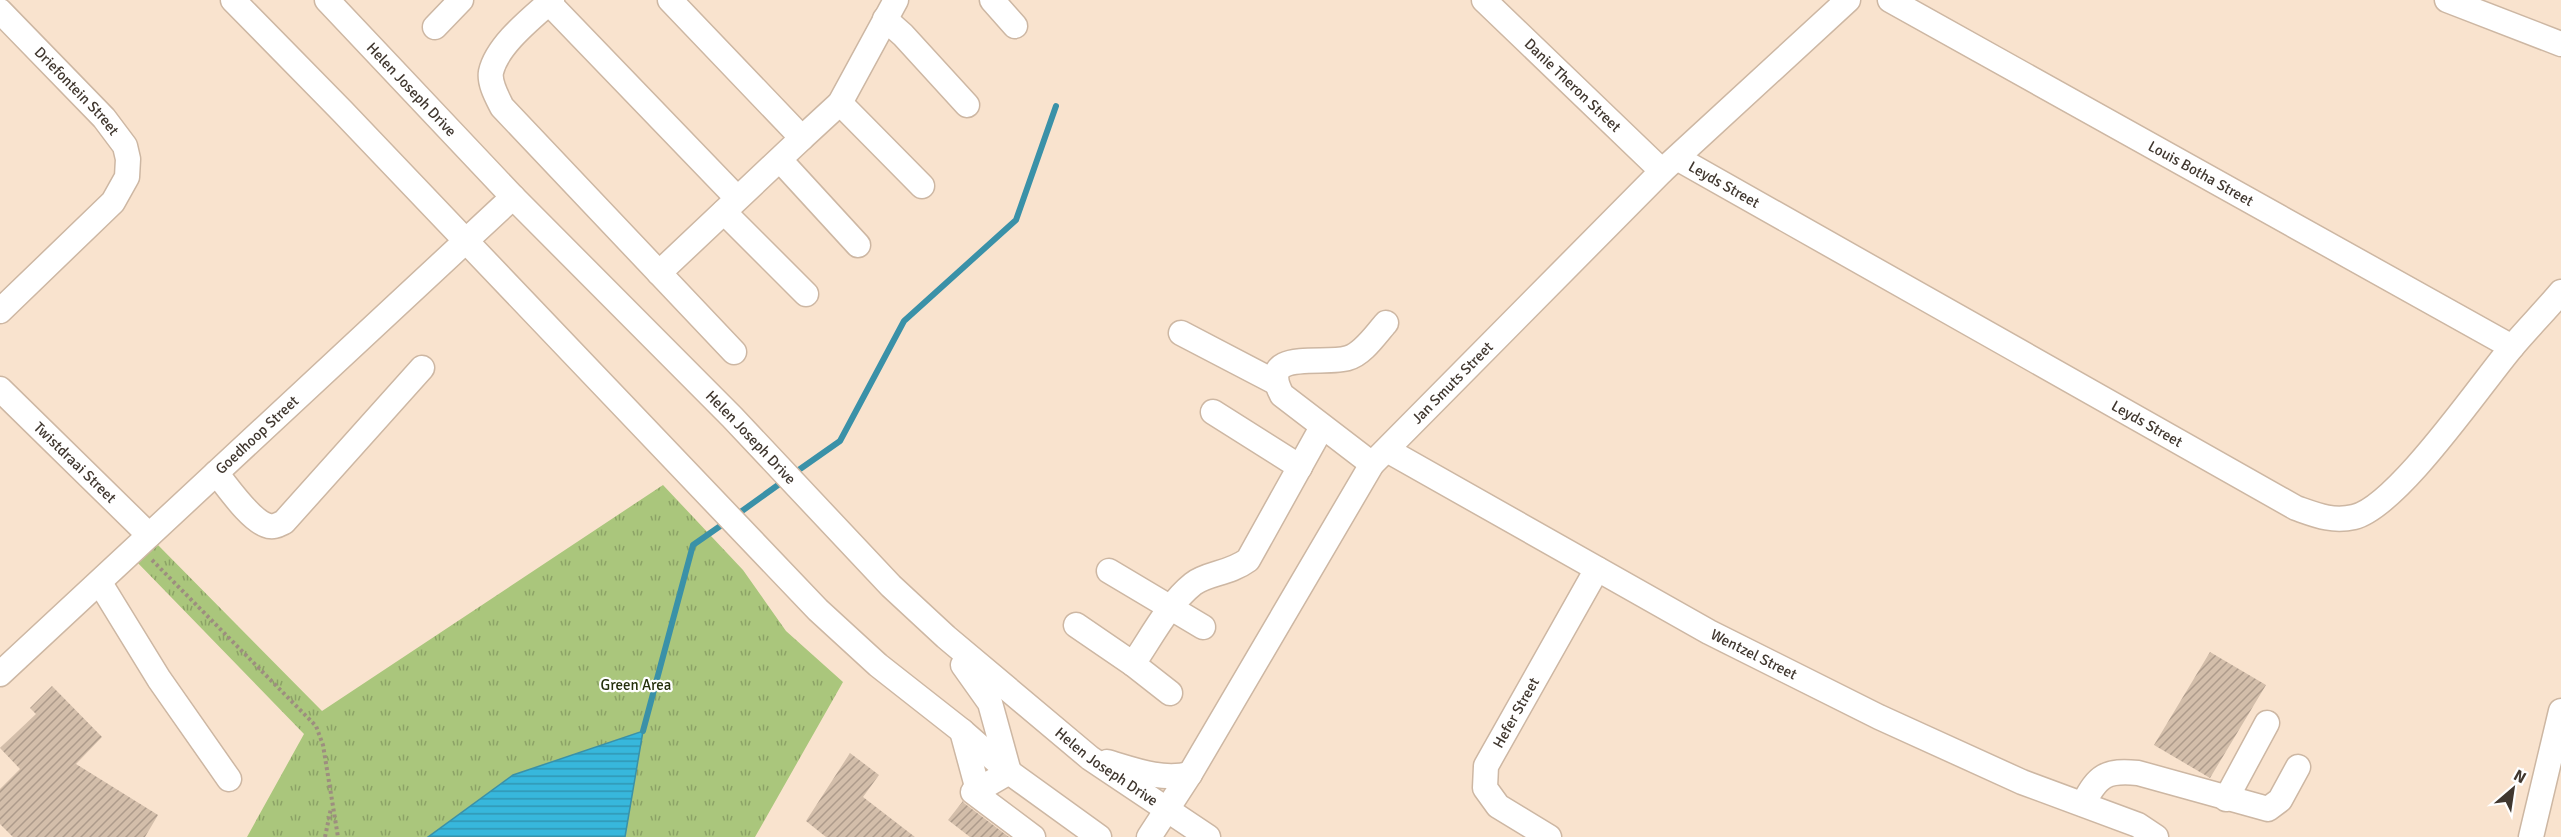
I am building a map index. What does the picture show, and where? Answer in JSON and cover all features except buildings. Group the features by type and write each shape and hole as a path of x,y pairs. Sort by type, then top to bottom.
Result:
{"street":[{"path":"233,0 818,610 878,665 962,731 1009,772 1089,833"},
{"name":"Helen Joseph Drive","path":"327,0 513,196 732,417 891,586 946,638 1090,758 1208,837"},
{"path":"435,27 461,0"},
{"path":"670,0 802,138"},
{"path":"992,0 1015,26"},
{"name":"Danie Theron Street","path":"1484,0 1670,165"},
{"name":"Jan Smuts Street","path":"1149,837 1190,774 1379,457 1670,165 1848,0"},
{"name":"Louis Botha Street","path":"1890,0 2512,347"},
{"path":"2447,0 2561,44"},
{"path":"734,352 502,107 490,73 500,51 540,4 730,205 806,294"},
{"path":"659,273 840,103 890,10"},
{"path":"890,10 903,35 967,105"},
{"name":"Driefontein Street","path":"0,11 104,118 125,146 128,159 127,177 112,202 0,311"},
{"path":"840,103 922,186"},
{"path":"780,160 858,245"},
{"name":"Leyds Street","path":"1670,165 2296,508 2326,519 2355,517 2376,506 2409,475 2512,347 2561,292"},
{"name":"Goedhoop Street","path":"0,674 513,196"},
{"path":"1181,333 1275,382 1275,374 1281,367 1293,361 1349,358 1358,353 1386,323"},
{"path":"216,473 255,519 265,525 275,526 284,522 422,368"},
{"name":"Wentzel Street","path":"1275,382 1282,395 1322,427 1597,569 1709,632 1879,717 2022,782 2147,831"},
{"name":"Twistdraai Street","path":"0,389 144,541"},
{"path":"1213,412 1300,467"},
{"path":"1133,664 1172,607 1193,584 1239,567 1248,560 1322,427"},
{"name":"Hefer Street","path":"1549,837 1498,806 1485,788 1486,766 1597,569"},
{"path":"1109,571 1203,627"},
{"path":"100,583 159,679 230,778"},
{"path":"1076,624 1170,693"},
{"path":"946,638 990,703 1009,772"},
{"path":"2531,837 2561,711"},
{"path":"2226,799 2267,723"},
{"path":"962,731 978,790 1009,772"},
{"path":"1090,758 1156,776 1178,777 1190,774"},
{"path":"2083,804 2098,780 2119,771 2138,773 2268,809 2280,800 2298,767"},
{"path":"973,792 1033,837"}],"path":[{"path":"144,541 316,726 323,745 338,837"},
{"path":"325,837 332,803"}],"green space":[{"name":"Green Area","path":"663,485 743,570 786,631 843,682 755,837 247,837 304,734 135,560 155,542 322,711"}],"water":[{"path":"643,731 625,837 428,837 513,775"}],"waterway":[{"path":"793,474 840,441 904,321 1016,220 1056,106"},
{"path":"735,516 785,480"},
{"path":"643,731 693,545 726,522"}]}
